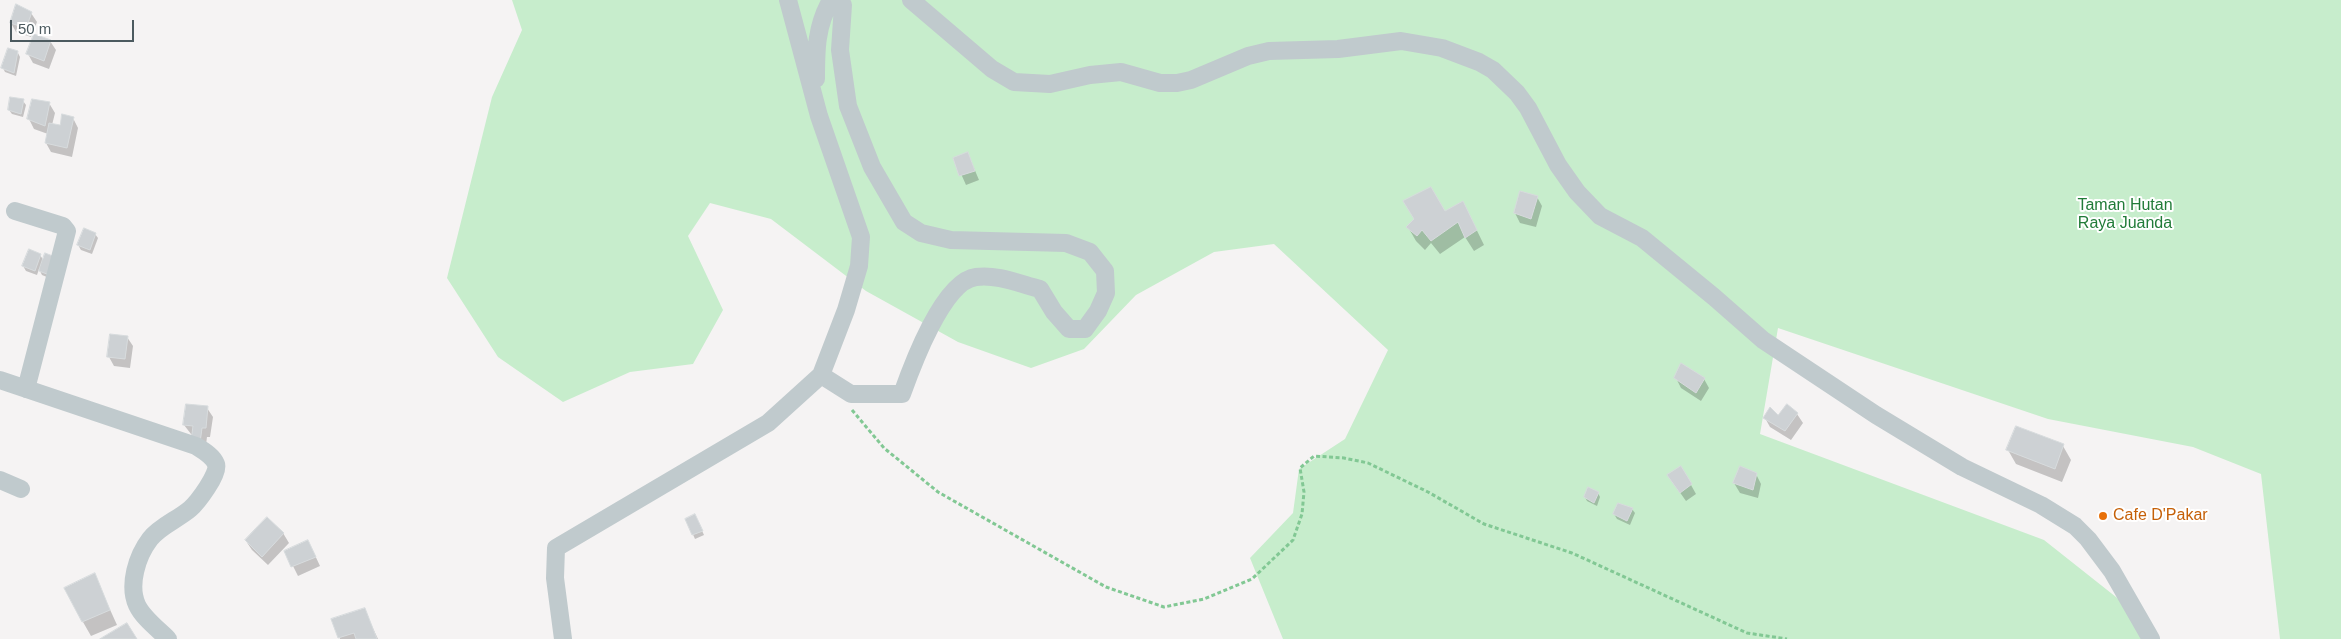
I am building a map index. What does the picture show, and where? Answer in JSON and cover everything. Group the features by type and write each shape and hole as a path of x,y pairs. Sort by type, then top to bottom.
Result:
{"street":[{"path":"562,639 555,578 554,560 556,548 768,423 821,374 846,310 859,266 861,238 816,102 788,0"},
{"path":"816,102 816,36 830,0"},
{"path":"821,374 850,394 902,394 930,329 945,300 964,282 976,277 1005,279 1040,289 1054,312 1069,329 1085,329 1098,311 1106,293 1104,271 1090,252 1066,243 951,240 921,233 904,222 872,167 848,106 840,50 843,5 839,0"},
{"path":"911,0 992,69 1014,82 1050,84 1090,75 1121,72 1160,83 1177,83 1191,80 1248,56 1270,51 1338,49 1401,41 1442,48 1479,62 1493,70 1517,93 1528,108 1558,165 1577,192 1600,216 1642,238 1763,340 1876,416 1962,467 2041,505 2075,526 2088,539 2112,570 2150,639"},
{"path":"15,212 63,226 67,231 26,389"},
{"path":"0,380 196,446 216,462 215,476 190,509 150,538 136,572 134,596 138,606 168,639"},
{"path":"0,480 21,489"}],"path":[{"path":"851,408 884,448 938,492 1106,588 1164,607 1204,599 1252,579 1294,540 1302,514 1304,492 1300,468 1314,456 1344,458 1368,463 1428,492 1484,524 1572,553 1747,633 1787,639"}],"green space":[{"name":"Taman Hutan Raya Juanda","path":"512,0 2341,0 2341,639 2280,639 2261,474 2193,447 2048,419 1778,328 1760,434 2044,540 2140,616 2154,639 1283,639 1250,558 1293,513 1299,469 1345,439 1388,350 1274,244 1214,252 1136,295 1084,349 1031,368 958,342 866,291 771,219 710,203 688,236 723,310 693,364 630,372 563,402 498,357 447,278 492,97 522,30"}],"building":[{"path":"16,4 32,12 26,28 10,23"},
{"path":"34,34 51,40 44,61 26,54"},
{"path":"8,48 18,51 14,73 1,68"},
{"path":"10,97 24,99 21,114 8,110"},
{"path":"32,99 50,102 45,126 27,119"},
{"path":"62,114 74,117 67,148 45,143 49,123 60,125"},
{"path":"968,152 975,171 959,176 953,158"},
{"path":"1431,187 1445,211 1463,201 1477,230 1465,238 1458,222 1431,241 1422,230 1417,236 1406,227 1414,219 1403,201"},
{"path":"1520,191 1538,196 1531,219 1514,213"},
{"path":"84,228 96,233 90,250 77,245"},
{"path":"29,249 41,254 35,271 22,266"},
{"path":"45,253 58,258 52,276 39,271"},
{"path":"110,334 128,336 125,359 107,357"},
{"path":"1681,363 1705,378 1696,393 1674,378"},
{"path":"186,404 208,406 206,428 202,428 200,443 191,441 193,426 183,425"},
{"path":"1787,404 1798,413 1785,431 1763,418 1770,407 1778,415"},
{"path":"2016,426 2064,444 2055,469 2006,450"},
{"path":"1681,466 1692,484 1680,493 1667,475"},
{"path":"1740,466 1757,473 1753,490 1733,483"},
{"path":"1588,487 1599,492 1594,503 1584,497"},
{"path":"1618,503 1633,508 1627,521 1613,514"},
{"path":"695,514 703,531 692,535 685,519"},
{"path":"267,517 284,533 262,557 245,540"},
{"path":"308,540 316,557 291,567 284,551"},
{"path":"95,573 110,610 82,622 64,588"},
{"path":"365,608 377,639 356,639 354,633 338,638 331,619"},
{"path":"127,623 137,639 100,639"}],"place":[{"name":"Cafe D'Pakar","path":"2103,516"}]}
